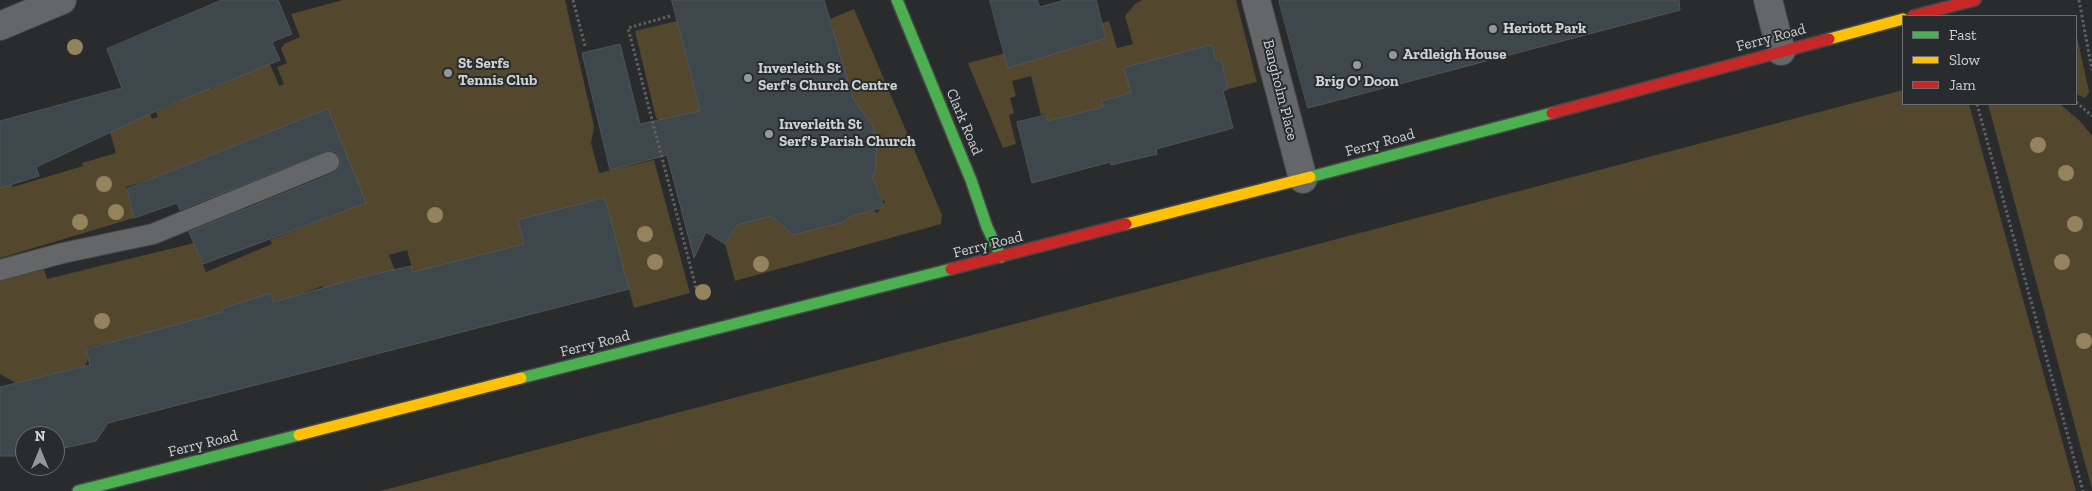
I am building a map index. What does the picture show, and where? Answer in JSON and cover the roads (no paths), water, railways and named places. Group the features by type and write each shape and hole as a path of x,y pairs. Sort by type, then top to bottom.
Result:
{"main road":[{"name":"Clark Road","path":"897,0 972,180 988,228 1001,257"},
{"path":"1917,15 1975,0"},
{"name":"Ferry Road","path":"78,491 1303,179 1902,19"}],"street":[{"path":"0,26 62,0"},
{"name":"Bangholm Place","path":"1256,0 1303,179"},
{"path":"1768,0 1781,51"}],"lane":[{"path":"0,270 63,253 152,234 329,162"}],"place":[{"name":"Heriott Park","path":"1493,29"},
{"name":"Ardleigh House","path":"1393,55"},
{"name":"Brig O' Doon","path":"1357,65"},
{"name":"St Serfs Tennis Club","path":"448,73"},
{"name":"Inverleith St Serf's Church Centre","path":"748,78"},
{"name":"Inverleith St Serf's Parish Church","path":"769,134"}]}
